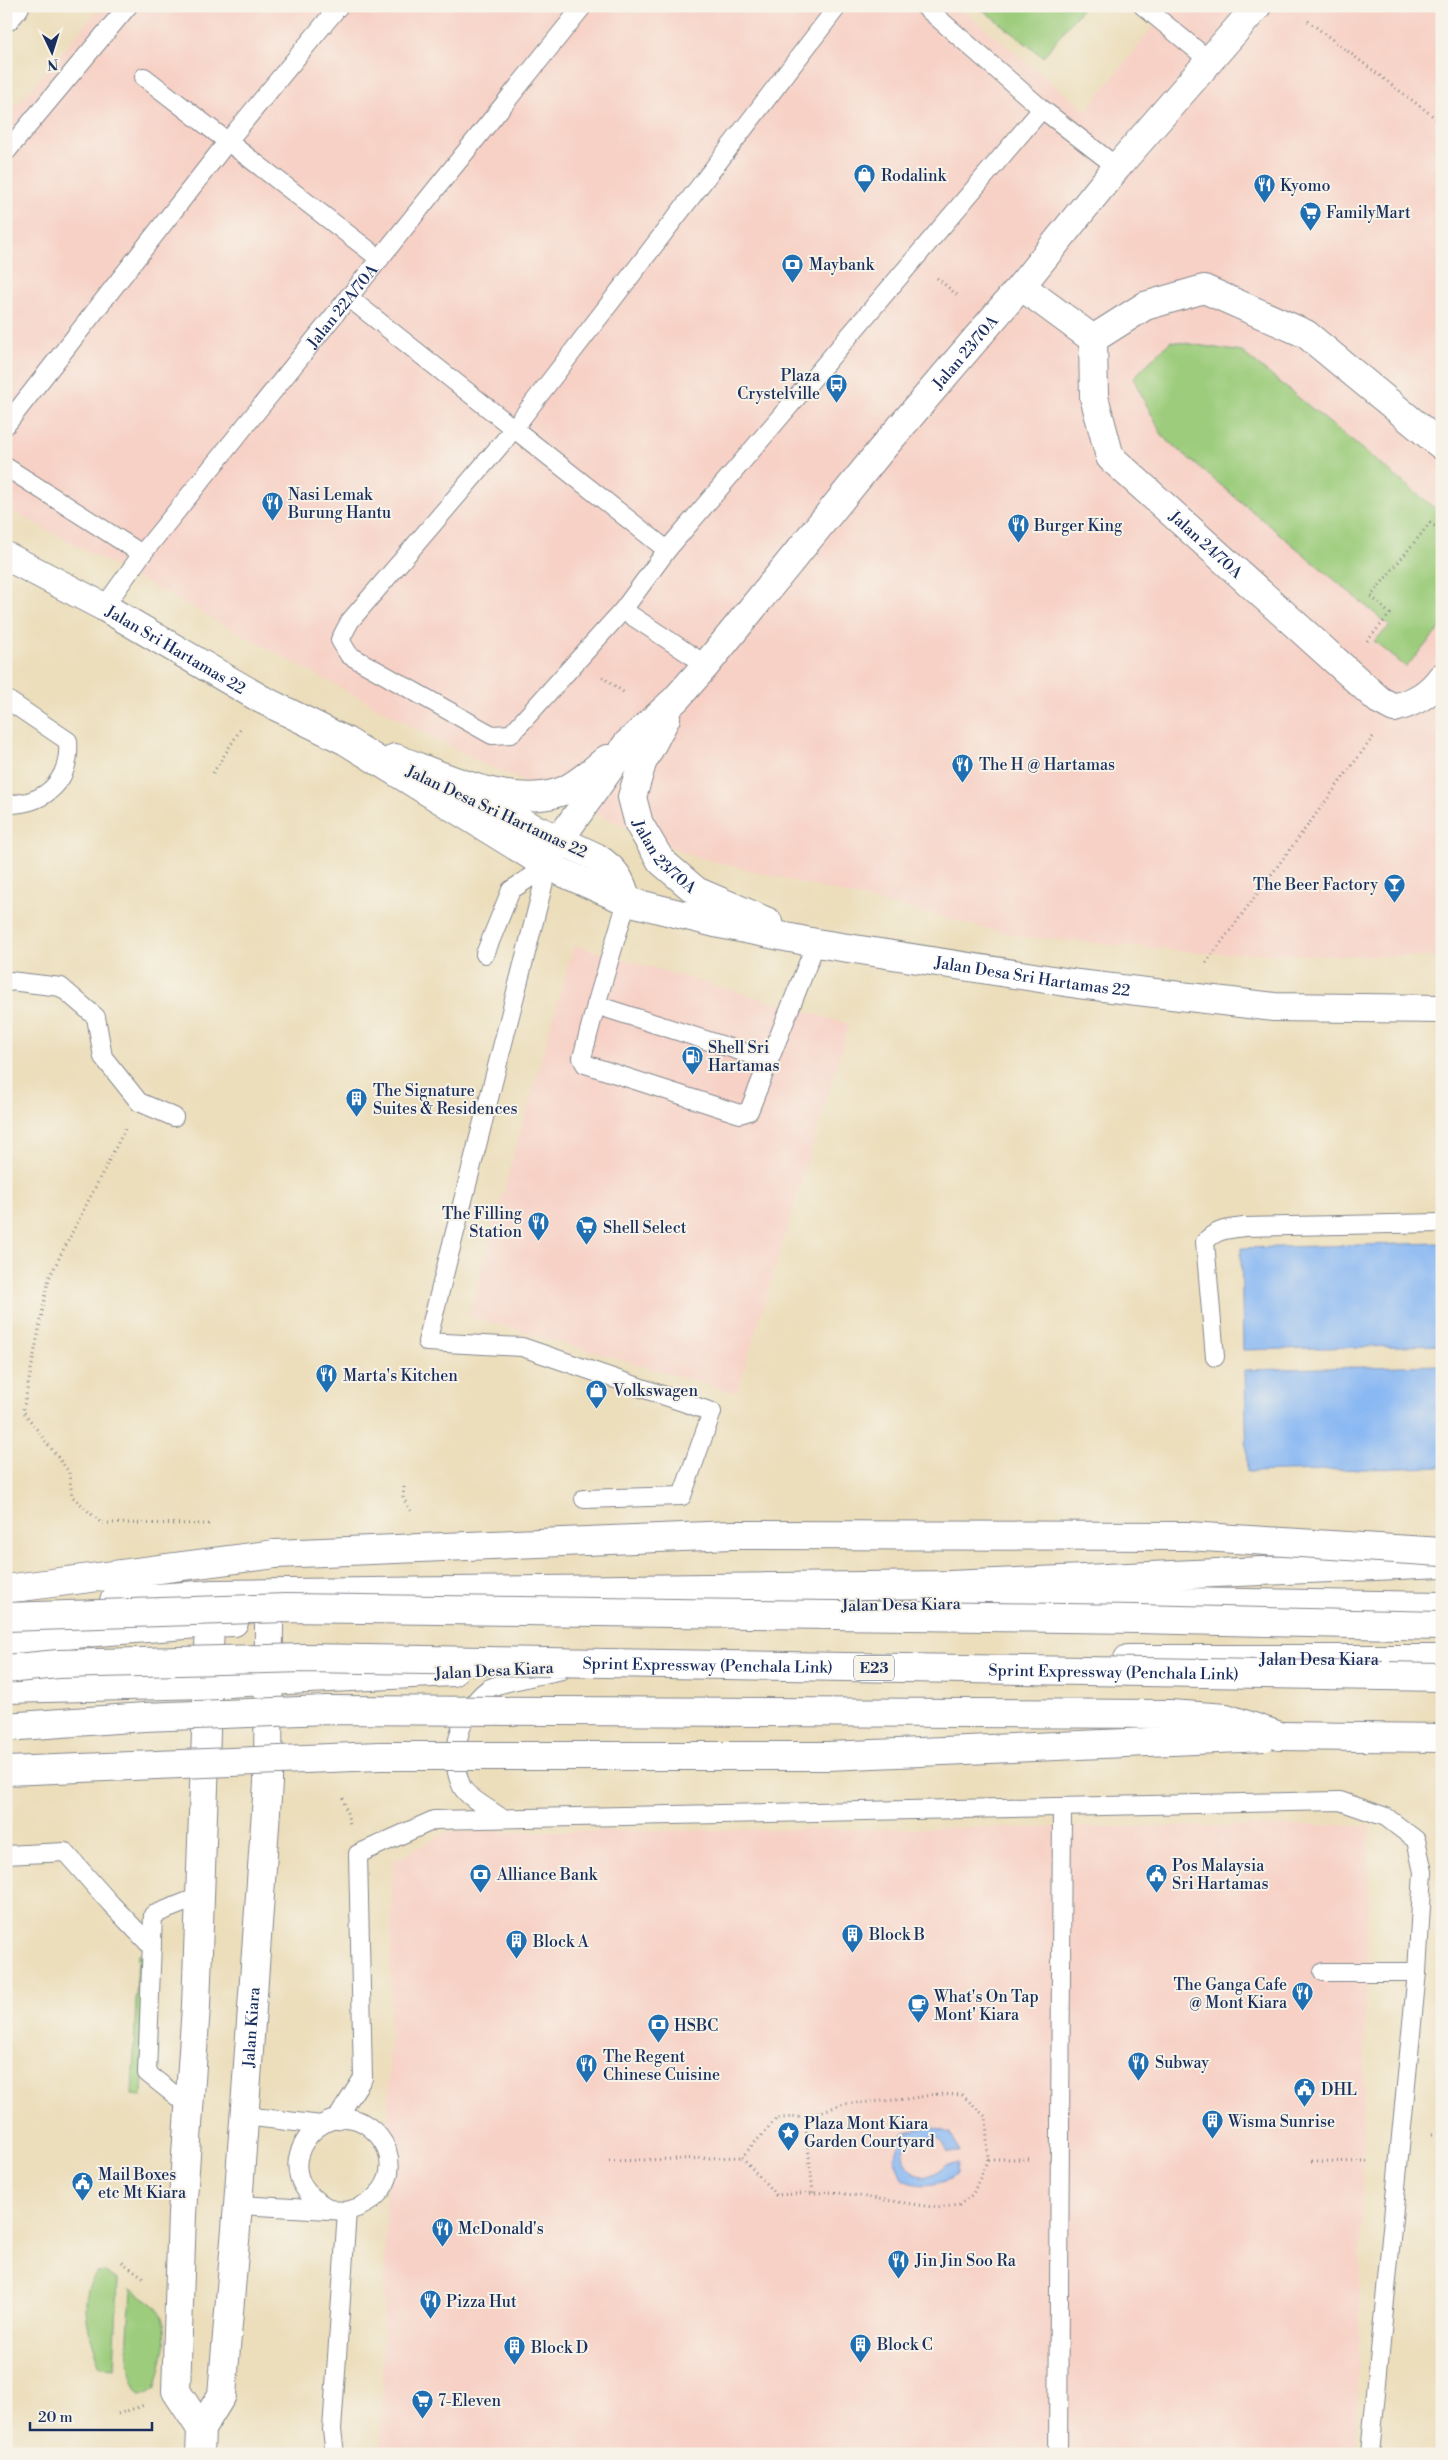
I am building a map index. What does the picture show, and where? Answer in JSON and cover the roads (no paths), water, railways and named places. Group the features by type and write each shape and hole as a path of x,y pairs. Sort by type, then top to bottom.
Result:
{"main road":[{"path":"6,17 15,6"},
{"name":"Jalan 23/70A","path":"548,866 560,839 627,744 676,699 706,666 880,450 1021,286 1117,167 1257,6"},
{"path":"1021,286 1093,339 1144,306 1204,289 1306,334 1442,446"},
{"name":"Jalan 24/70A","path":"1093,339 1094,398 1110,457 1379,700 1394,708 1416,702 1434,687 1442,677"},
{"name":"Jalan Sri Hartamas 22","path":"6,556 104,608 261,699 346,741 548,866"},
{"name":"Jalan 23/70A","path":"676,699 642,763 632,797 644,832 661,862 696,892 816,943"},
{"name":"Jalan Sri Hartamas 22","path":"346,741 491,792 534,798 562,791 627,744"},
{"name":"Jalan Desa Sri Hartamas 22","path":"346,741 596,856 613,868 622,884 627,901"},
{"name":"Jalan Desa Sri Hartamas 22","path":"548,866 627,901 715,923 816,943 1078,984 1274,1007 1442,1009"},
{"path":"6,1589 275,1554 731,1535 1188,1536 1442,1552"},
{"path":"6,1611 213,1594 949,1585 1442,1563"},
{"name":"Jalan Desa Kiara","path":"6,1643 84,1632 370,1613 1111,1601 1442,1606"},
{"path":"6,1617 296,1608 1017,1617 1442,1626"},
{"name":"Jalan Kiara","path":"201,2442 222,2395 238,2205 268,1783 269,1620"},
{"name":"Jalan Kiara","path":"201,2442 176,2391 182,2214 190,2107 201,1896 210,1623"},
{"name":"Sprint Expressway (Penchala Link)","path":"6,1669 58,1664 305,1658 1442,1677"},
{"name":"Jalan Desa Kiara","path":"6,1689 207,1684 679,1660 1442,1659"},
{"path":"6,1727 144,1717 327,1710 1170,1714 1226,1718 1280,1736"},
{"path":"6,1771 380,1756 828,1756 1280,1736 1442,1738"}],"lane":[{"path":"6,152 128,6"},
{"path":"6,426 228,141 339,6"},
{"name":"Jalan 22A/70A","path":"104,608 142,554 583,6"},
{"path":"838,6 513,429 350,621 340,640 349,655 492,734 503,736 511,734 623,610 667,550 1042,109"},
{"path":"924,6 1042,109 1117,167"},
{"path":"1143,6 1210,60"},
{"path":"144,77 380,259"},
{"path":"348,298 667,550"},
{"path":"6,467 142,554"},
{"path":"623,610 706,666"},
{"path":"6,699 68,741 70,757 65,774 48,794 15,804 6,804"},
{"path":"485,954 511,890 548,866"},
{"path":"548,866 427,1342 522,1347 712,1412 682,1496 584,1499"},
{"path":"627,901 582,1058 585,1064 740,1114 749,1111 816,943"},
{"path":"6,983 10,981 61,987 96,1017 103,1058 139,1102 174,1117"},
{"path":"596,1005 768,1060"},
{"path":"1215,1357 1205,1242 1209,1237 1223,1229 1244,1227 1442,1223"},
{"path":"502,1818 463,1789 457,1764 458,1736 470,1708 489,1688 580,1666"},
{"path":"339,2210 317,2203 305,2191 299,2178 297,2162 301,2147 309,2134 328,2122 363,2078 358,1854 434,1820 1340,1801 1386,1818 1416,1840 1423,1872 1417,1972 1400,2163 1370,2454"},
{"path":"1058,2454 1062,1808"},
{"path":"6,1855 65,1852 152,1947"},
{"path":"190,2107 147,2073 153,1914 201,1896"},
{"path":"1323,1972 1417,1972"},
{"path":"238,2205 339,2210 362,2207 375,2199 384,2187 389,2173 389,2158 385,2145 376,2132 364,2124 350,2119 328,2122 245,2116"},
{"path":"335,2454 332,2430 339,2210"}],"water":[{"path":"1442,1243 1442,1345 1243,1350 1241,1248"},
{"path":"1442,1365 1442,1467 1247,1472 1245,1370"},
{"path":"927,2126 950,2133 960,2152 948,2152 940,2138 920,2138 908,2144 904,2153 905,2163 911,2171 921,2176 933,2174 947,2164 958,2163 957,2175 937,2183 923,2185 902,2179 894,2157 904,2134"}],"place":[{"name":"Rodalink","path":"865,194"},
{"name":"Kyomo","path":"1264,204"},
{"name":"FamilyMart","path":"1310,231"},
{"name":"Maybank","path":"793,283"},
{"name":"Plaza Crystelville","path":"836,403"},
{"name":"Nasi Lemak Burung Hantu","path":"272,522"},
{"name":"Burger King","path":"1018,544"},
{"name":"The H @ Hartamas","path":"963,783"},
{"name":"The Beer Factory","path":"1394,903"},
{"name":"Shell Sri Hartamas","path":"692,1075"},
{"name":"The Signature Suites & Residences","path":"357,1118"},
{"name":"The Filling Station","path":"538,1241"},
{"name":"Shell Select","path":"587,1246"},
{"name":"Marta's Kitchen","path":"327,1394"},
{"name":"Volkswagen","path":"597,1409"},
{"name":"Alliance Bank","path":"481,1893"},
{"name":"Pos Malaysia Sri Hartamas","path":"1156,1893"},
{"name":"Block B","path":"853,1953"},
{"name":"Block A","path":"517,1960"},
{"name":"The Ganga Cafe @ Mont Kiara","path":"1303,2012"},
{"name":"What's On Tap Mont' Kiara","path":"918,2024"},
{"name":"HSBC","path":"658,2044"},
{"name":"Subway","path":"1139,2081"},
{"name":"The Regent Chinese Cuisine","path":"587,2084"},
{"name":"DHL","path":"1305,2108"},
{"name":"Wisma Sunrise","path":"1212,2140"},
{"name":"Plaza Mont Kiara Garden Courtyard","path":"788,2151"},
{"name":"Mail Boxes etc Mt Kiara","path":"82,2202"},
{"name":"McDonald's","path":"442,2247"},
{"name":"Jin Jin Soo Ra","path":"899,2279"},
{"name":"Pizza Hut","path":"430,2320"},
{"name":"Block C","path":"861,2363"},
{"name":"Block D","path":"515,2366"},
{"name":"7-Eleven","path":"422,2419"}]}
